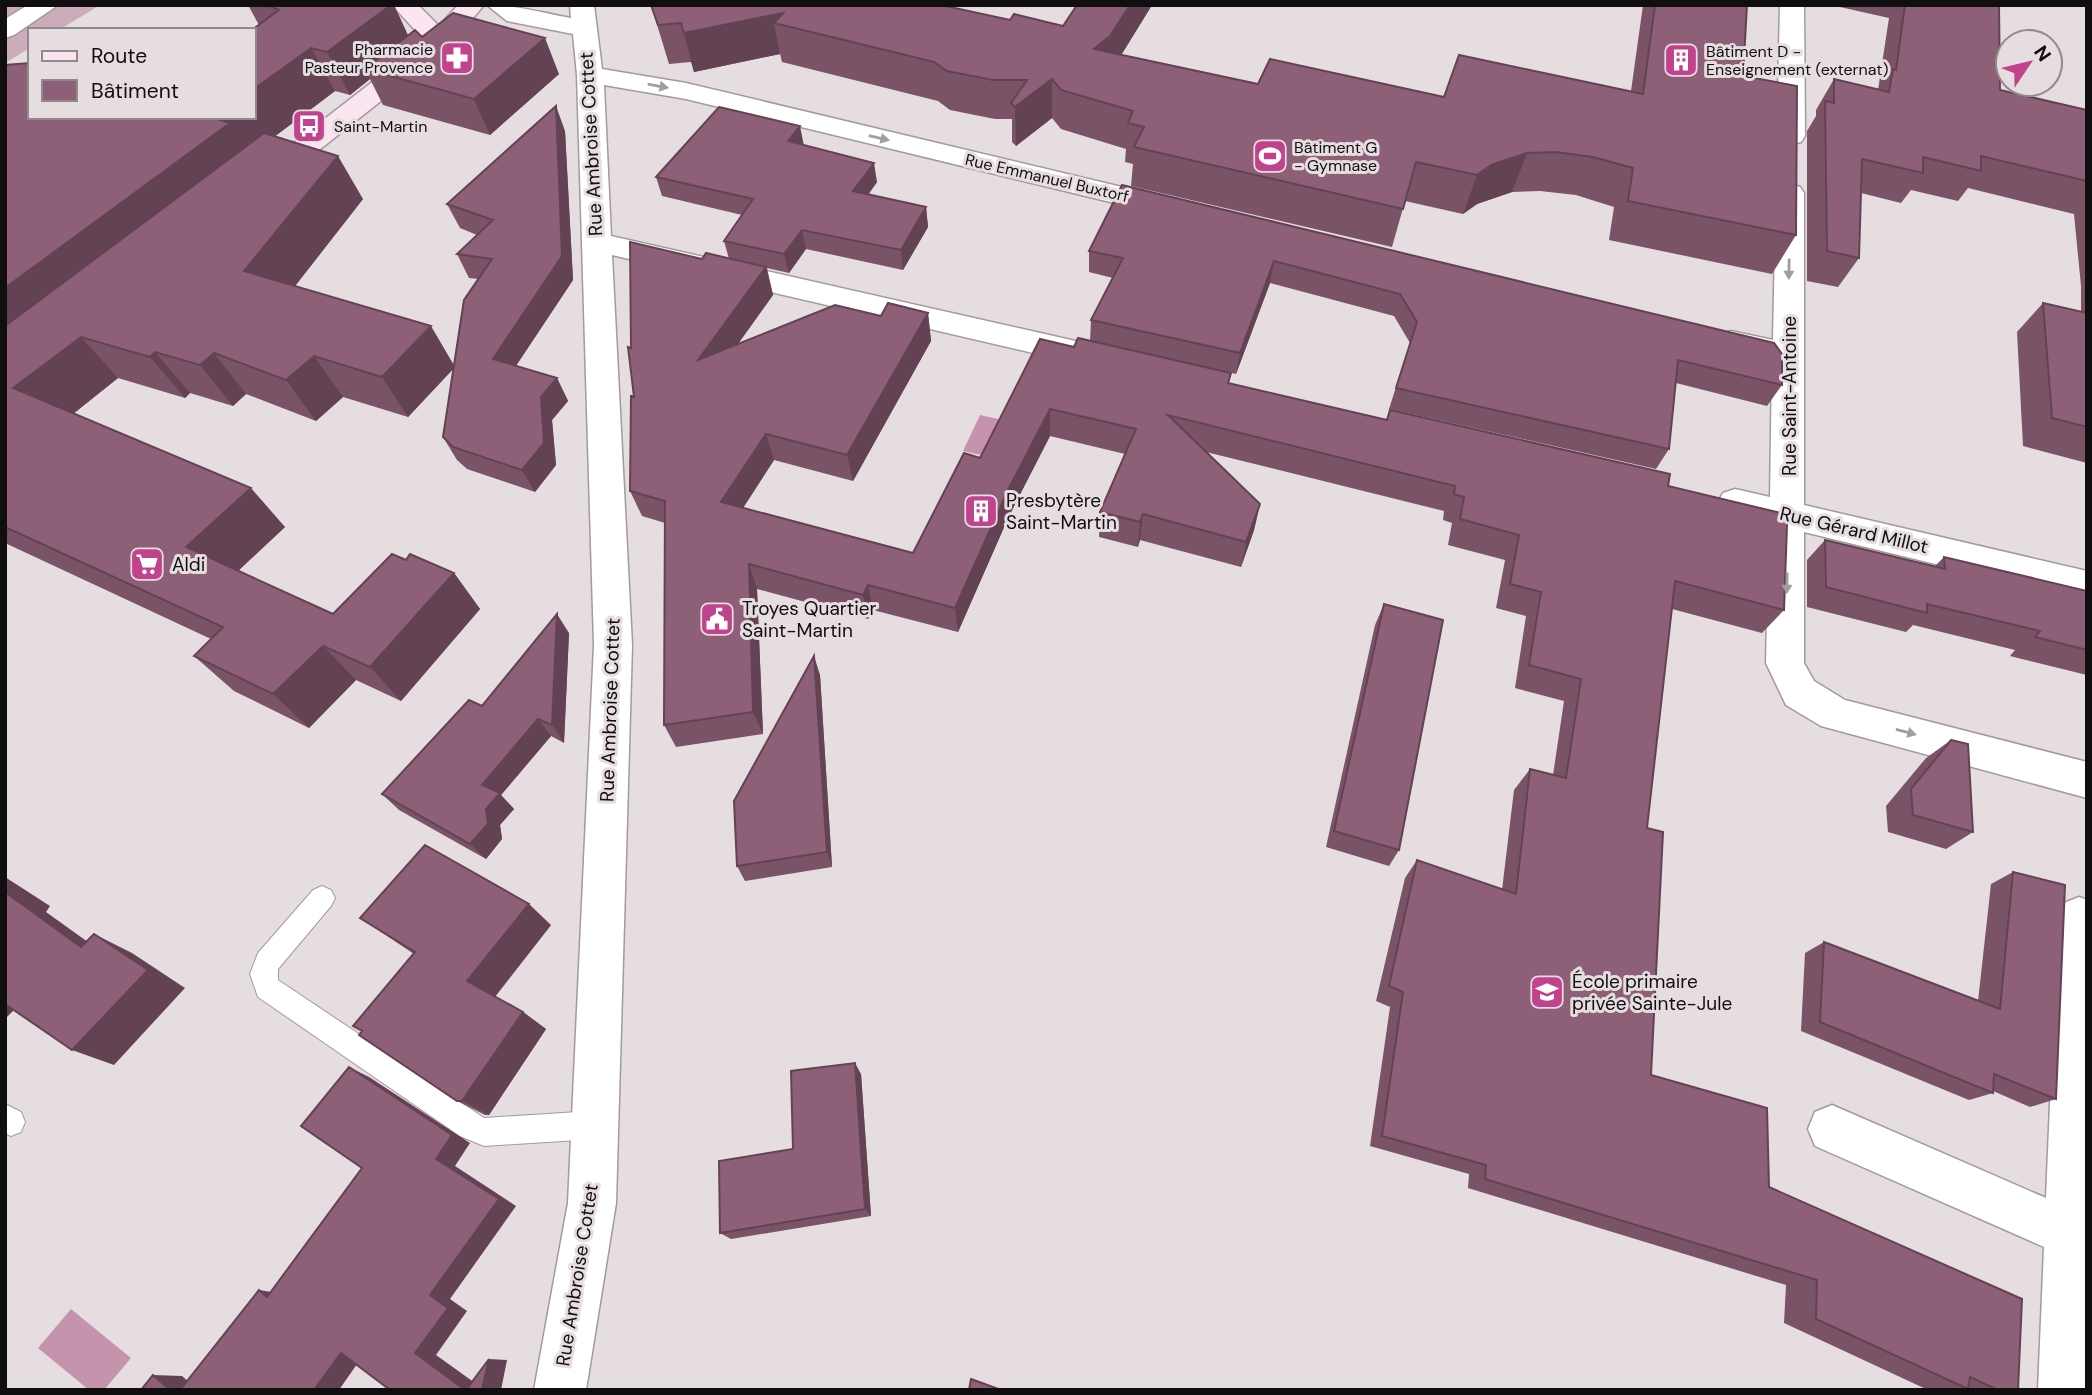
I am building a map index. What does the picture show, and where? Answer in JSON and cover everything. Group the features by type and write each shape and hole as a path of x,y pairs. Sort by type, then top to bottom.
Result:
{"main road":[{"path":"404,5 440,42"},
{"path":"242,196 440,42 471,5"}],"street":[{"path":"5,30 46,5"},
{"path":"499,5 516,16 574,13"},
{"name":"Rue Saint-Antoine","path":"1793,5 1785,663 1800,693 1835,714 2087,780"},
{"name":"Rue Ambroise Cottet","path":"560,1390 592,1203 613,645 590,75 574,13"},
{"name":"Rue Emmanuel Buxtorf","path":"590,75 686,91 1189,212"},
{"path":"597,242 1114,360"},
{"path":"1706,336 1788,355"},
{"name":"Rue Gérard Millot","path":"1709,497 2087,586"},
{"path":"2064,1390 2078,1238 2079,917"},
{"path":"1832,1129 2078,1238"}],"lane":[{"path":"322,898 267,962 263,974 267,988 470,1126 484,1132 594,1125"}],"shaded area":[{"path":"5,5 100,5 62,28 28,28 28,49 5,63"},
{"path":"980,415 1003,420 986,456 963,451"},
{"path":"71,1309 131,1358 104,1390 89,1390 38,1348"}],"building":[{"path":"268,5 391,5 327,52 311,48 256,88 255,28 279,10"},
{"path":"651,5 941,5 1010,20 1014,14 1063,26 1077,5 1130,5 1110,36 1094,49 1258,84 1270,59 1444,97 1459,55 1643,94 1655,5 1747,5 1743,76 1797,86 1796,235 1628,201 1633,168 1593,157 1556,152 1527,153 1491,165 1477,175 1416,162 1403,209 1134,147 1144,127 1128,123 1133,111 1061,90 1052,79 1015,107 1011,103 1027,80 993,80 947,71 934,62 774,23 783,13 684,33 681,23 658,25"},
{"path":"1905,5 1999,5 1999,28 1994,28 1994,98 2035,98 2087,110 2087,181 1981,156 1981,171 1923,157 1923,173 1862,159 1859,258 1827,251 1825,101 1834,103 1834,79 1889,92 1893,69 1896,70"},
{"path":"453,13 545,38 474,99 365,69 415,30 422,37"},
{"path":"28,63 28,119 217,119 230,123 5,288 5,65"},
{"path":"556,106 562,256 493,359 557,378 541,397 544,443 522,470 453,447 443,437 464,300 492,259 457,254 493,220 447,204"},
{"path":"719,107 800,126 788,141 874,163 853,191 926,207 901,250 802,230 784,254 724,241 753,199 656,177"},
{"path":"264,133 338,156 244,271 431,326 382,377 314,356 286,380 214,353 200,365 155,352 150,357 81,337 13,388 251,488 186,547 333,614 392,554 406,560 410,554 454,573 370,667 323,646 273,694 194,656 223,627 5,527 5,326"},
{"path":"1122,185 1774,343 1782,354 1782,385 1678,360 1669,449 1396,388 1417,322 1400,294 1274,261 1240,353 1091,320 1123,258 1089,251"},
{"path":"630,242 702,259 706,253 766,267 698,360 835,305 881,316 888,303 928,313 847,455 766,434 721,502 913,553 964,453 980,458 1040,339 1074,347 1078,338 1231,373 1228,383 1387,420 1390,410 1670,474 1668,486 1785,514 1787,525 1784,610 1675,581 1647,828 1663,832 1651,1075 1767,1108 1769,1187 2022,1299 2018,1390 1998,1390 1970,1377 1968,1389 1816,1319 1817,1280 1485,1179 1486,1165 1382,1136 1403,992 1389,986 1417,860 1516,894 1530,769 1566,778 1581,679 1529,665 1541,592 1510,584 1519,535 1460,519 1464,497 1454,494 1455,486 1168,415 1260,504 1246,542 1143,514 1140,522 1100,512 1136,429 1050,409 1008,490 955,608 868,585 863,595 749,564 753,712 664,725 665,501 630,491 631,396 634,397 628,347 631,348"},
{"path":"2043,303 2087,313 2087,427 2052,418"},
{"path":"1825,540 1945,569 1944,557 2087,591 2087,650 2035,637 2040,631 1927,604 1927,613 1826,587"},
{"path":"1384,604 1443,620 1399,850 1334,831"},
{"path":"557,614 552,725 538,719 482,785 500,793 486,809 488,824 470,844 382,794 469,700 482,706"},
{"path":"814,656 827,852 737,866 734,801"},
{"path":"1951,740 1968,744 1973,832 1913,815 1911,789"},
{"path":"425,845 529,904 467,981 523,1012 462,1101 457,1101 359,1035 362,1031 353,1026 415,952 360,918"},
{"path":"2013,872 2065,885 2056,1099 1994,1074 1993,1093 1820,1022 1824,942 2000,1009"},
{"path":"5,892 81,947 94,934 148,970 72,1050 5,1004"},
{"path":"855,1063 865,1209 720,1233 719,1161 793,1149 791,1071"},
{"path":"349,1067 452,1135 436,1159 499,1199 430,1295 448,1308 415,1353 465,1390 390,1390 341,1353 314,1390 180,1390 259,1290 267,1297 362,1168 301,1126"},
{"path":"489,1359 482,1390 466,1390"},
{"path":"153,1375 170,1390 141,1390"},
{"path":"971,1379 1001,1390 969,1390"}],"place":[{"name":"Pharmacie Pasteur Provence","path":"457,58"},
{"name":"Bâtiment D - Enseignement (externat)","path":"1681,60"},
{"name":"Saint-Martin","path":"309,126"},
{"name":"Bâtiment G - Gymnase","path":"1270,156"},
{"name":"Presbytère Saint-Martin","path":"981,511"},
{"name":"Aldi","path":"147,564"},
{"name":"Troyes Quartier Saint-Martin","path":"717,619"},
{"name":"École primaire privée Sainte-Jule","path":"1547,992"}]}
